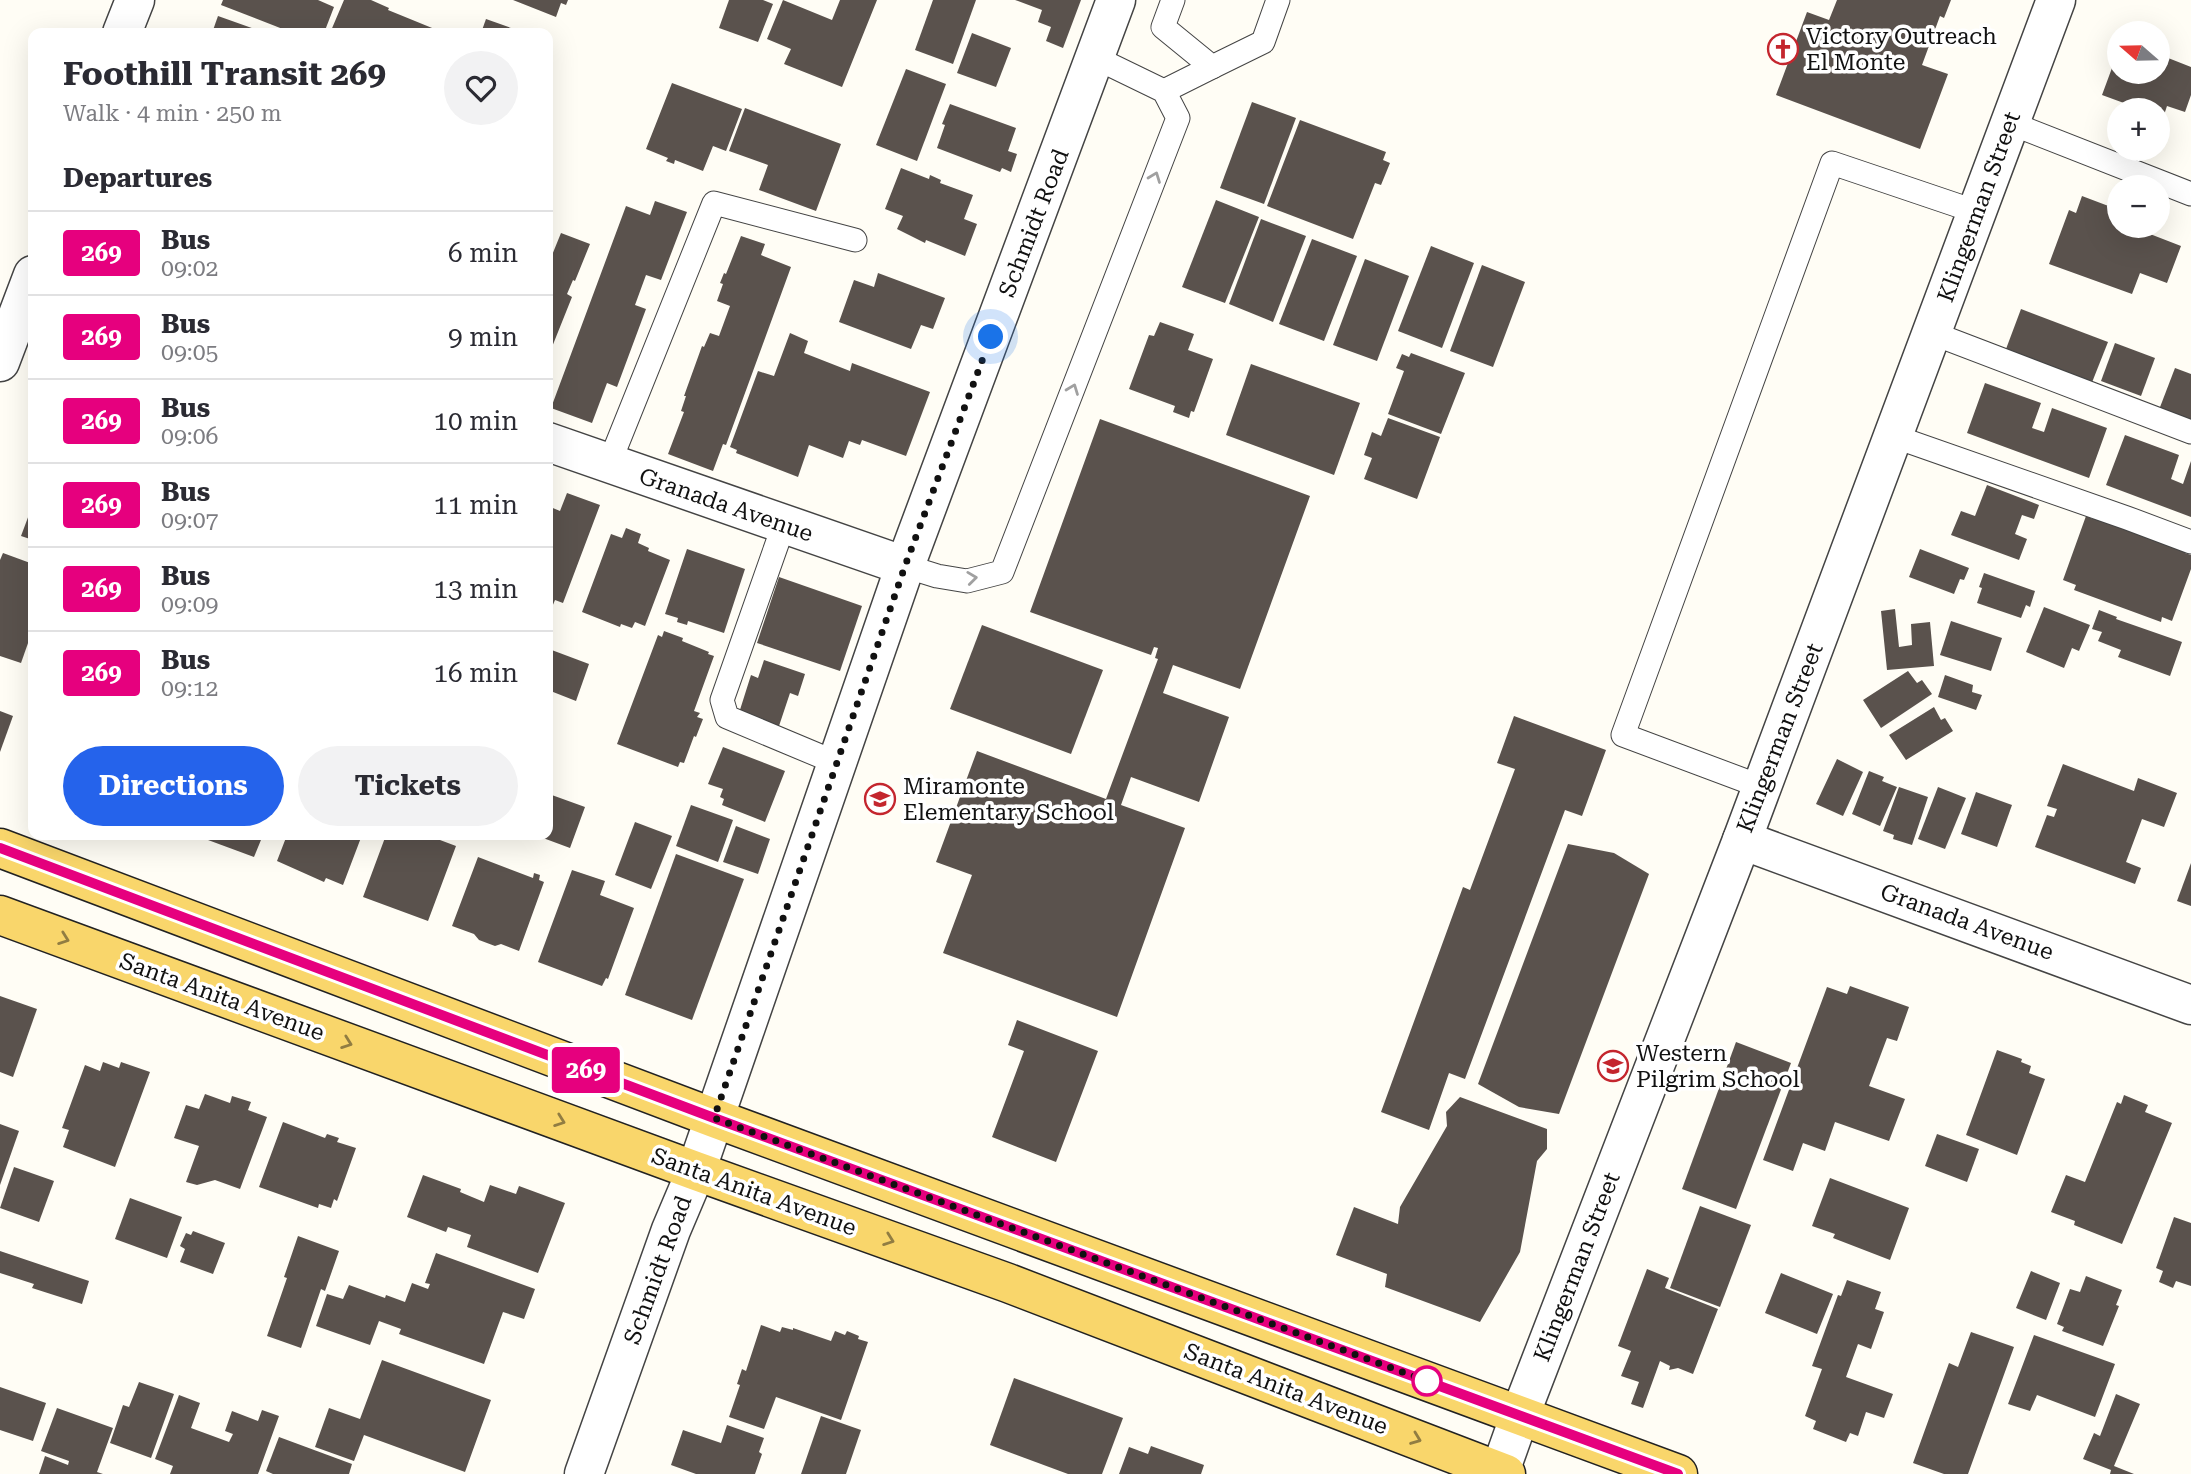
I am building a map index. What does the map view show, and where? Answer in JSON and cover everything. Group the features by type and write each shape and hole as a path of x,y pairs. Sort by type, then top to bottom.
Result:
{"main road":[{"path":"0,848 714,1118 1678,1474"},
{"name":"Santa Anita Avenue","path":"0,915 1008,1283 1502,1473"}],"street":[{"path":"124,28 135,0"},
{"name":"Schmidt Road","path":"584,1474 671,1230 696,1171 905,566 1116,0"},
{"name":"Klingerman Street","path":"1502,1473 1520,1415 1742,840 2056,0"},
{"path":"0,362 28,288"},
{"name":"Granada Avenue","path":"553,444 905,566"},
{"name":"Granada Avenue","path":"1742,840 2191,1005"}],"lane":[{"path":"1173,0 1163,27 1212,67"},
{"path":"1164,91 1263,42 1278,0"},
{"path":"905,566 937,576 967,581 1002,572 1178,118 1164,91 1096,58"},
{"path":"2010,123 2191,194"},
{"path":"1762,787 1623,735 1832,163 1976,212"},
{"path":"609,464 714,203 855,240"},
{"path":"1932,333 2191,432"},
{"path":"1893,436 2191,542"},
{"path":"784,524 722,700 727,717 837,764"}],"building":[{"path":"223,0 318,0 334,7 326,28 280,28 221,5"},
{"path":"344,0 371,0 432,28 332,28"},
{"path":"513,0 568,0 566,5 561,3 556,17"},
{"path":"729,0 763,0 773,4 758,42 719,28"},
{"path":"783,0 832,20 840,0 877,0 842,87 784,64 791,49 767,39"},
{"path":"933,0 976,0 953,64 915,50"},
{"path":"1015,0 1081,0 1063,48 1046,41 1051,27 1038,22 1042,10"},
{"path":"1837,0 1951,0 1944,18 1940,16 1922,65 1948,74 1920,149 1776,95 1807,12 1829,20"},
{"path":"218,16 252,28 214,28"},
{"path":"486,19 511,28 483,28"},
{"path":"972,33 1011,48 996,87 957,73"},
{"path":"2170,59 2191,67 2191,95 2185,112 2170,107 2170,98 2110,98 2102,95 2107,81 2107,84 2170,84"},
{"path":"906,69 946,84 917,161 876,145"},
{"path":"672,83 742,109 726,151 713,146 703,171 675,160 674,164 666,161 668,158 646,149"},
{"path":"1252,102 1296,118 1264,204 1220,188"},
{"path":"950,104 1016,128 1008,151 1017,154 1011,172 1002,168 1000,172 937,148"},
{"path":"745,108 841,144 816,211 759,190 768,165 729,151"},
{"path":"1300,120 1386,152 1383,160 1390,163 1381,185 1375,183 1353,239 1267,206"},
{"path":"901,168 929,179 930,175 941,180 940,183 973,195 964,219 977,224 965,256 926,240 925,243 897,229 903,216 885,209"},
{"path":"2082,196 2107,205 2107,238 2160,238 2181,246 2167,283 2140,273 2132,294 2049,264 2069,210 2076,213"},
{"path":"1216,200 1259,217 1225,303 1182,287"},
{"path":"655,201 687,212 661,280 646,275 635,305 646,309 617,387 607,383 592,423 553,409 626,206 650,215"},
{"path":"1261,219 1306,236 1273,322 1229,304"},
{"path":"561,233 590,244 567,294 572,297 553,344 553,253"},
{"path":"741,236 765,244 761,255 791,267 726,445 723,444 713,471 668,454 684,412 681,411 684,396 702,346 704,347 710,333 719,336 730,306 717,301 723,284 720,283"},
{"path":"1312,239 1357,256 1324,341 1279,324"},
{"path":"1431,246 1474,263 1442,348 1398,331"},
{"path":"1365,259 1409,276 1377,361 1333,345"},
{"path":"1482,265 1525,282 1493,367 1450,351"},
{"path":"878,273 945,298 933,329 921,325 911,349 839,322 854,280 874,287"},
{"path":"2021,309 2108,342 2089,390 2003,357"},
{"path":"1160,322 1194,334 1188,350 1213,359 1194,412 1191,411 1189,418 1173,412 1175,406 1129,389 1149,335 1154,336"},
{"path":"790,333 808,341 804,353 850,371 852,363 930,392 906,456 862,440 860,445 849,441 843,458 809,445 798,477 736,453 737,450 730,447 758,371 774,376"},
{"path":"2115,343 2155,358 2141,396 2101,381"},
{"path":"1411,353 1465,373 1441,434 1388,414 1404,371 1396,368 1402,354 1409,357"},
{"path":"1251,364 1360,403 1334,475 1226,435"},
{"path":"2175,368 2191,374 2191,428 2157,415"},
{"path":"1985,383 2041,403 2032,428 2044,432 2052,408 2107,428 2089,478 1967,433"},
{"path":"1388,418 1440,437 1417,499 1364,479 1372,458 1364,455 1372,432 1381,436"},
{"path":"1100,419 1310,496 1240,689 1173,665 1163,693 1229,717 1199,802 1131,777 1121,805 1185,828 1117,1017 943,953 972,875 936,862 977,751 1106,799 1158,659 1155,658 1158,648 1154,647 1151,655 1030,612"},
{"path":"2125,435 2179,455 2171,479 2183,484 2191,461 2191,517 2106,485"},
{"path":"1987,485 2039,505 2034,519 2022,515 2015,534 2027,539 2019,560 1951,535 1961,511 1975,516"},
{"path":"567,493 600,505 563,603 555,600 553,605 553,508 560,511"},
{"path":"2095,513 2187,546 2185,553 2191,555 2191,569 2172,621 2162,617 2161,622 2074,590 2076,585 2063,580 2086,516 2093,519"},
{"path":"28,517 28,538 21,536"},
{"path":"626,528 641,534 638,543 649,548 648,551 670,560 645,626 635,622 632,628 621,624 620,627 582,612 611,534 622,538"},
{"path":"687,549 745,569 724,633 688,621 687,625 677,622 678,618 665,614"},
{"path":"1920,549 1969,568 1964,580 1960,579 1954,594 1909,577"},
{"path":"3,553 28,562 28,643 21,663 0,656 0,560"},
{"path":"1984,573 2035,591 2030,607 2026,605 2021,618 1977,603"},
{"path":"779,577 862,606 840,671 757,643"},
{"path":"2044,607 2090,625 2079,651 2072,648 2064,668 2026,652"},
{"path":"1895,609 1899,647 1912,645 1911,624 1930,622 1934,666 1887,670 1881,611"},
{"path":"2099,610 2117,617 2116,619 2182,642 2170,676 2118,657 2121,650 2098,641 2102,632 2092,629"},
{"path":"1951,621 2002,638 1991,671 1940,655"},
{"path":"982,625 1103,670 1071,754 950,709"},
{"path":"664,631 683,638 682,641 714,656 694,711 700,713 697,717 703,719 684,763 680,762 678,767 617,744 658,635 662,637"},
{"path":"553,650 589,664 576,701 553,692"},
{"path":"764,660 805,674 798,696 790,693 779,726 739,713 751,675 758,678"},
{"path":"1908,671 1917,683 1922,680 1932,694 1881,728 1863,700"},
{"path":"1945,675 1973,685 1972,692 1982,695 1976,710 1938,697"},
{"path":"1934,707 1941,720 1945,718 1953,731 1906,760 1889,735"},
{"path":"0,711 13,716 0,752"},
{"path":"1514,716 1606,750 1582,816 1565,810 1465,1079 1449,1073 1429,1130 1381,1112 1463,887 1470,890 1515,769 1497,763"},
{"path":"723,747 785,771 765,822 722,805 724,799 720,797 723,789 708,784"},
{"path":"1837,759 1863,772 1843,816 1816,804"},
{"path":"2063,764 2134,791 2138,778 2177,793 2164,827 2142,819 2126,862 2141,868 2135,884 2035,847 2047,815 2054,817 2057,809 2047,806"},
{"path":"1869,771 1884,777 1882,781 1897,787 1880,826 1852,814"},
{"path":"1899,787 1928,797 1912,845 1893,839 1894,835 1883,831"},
{"path":"1938,787 1966,798 1945,849 1918,839"},
{"path":"1976,792 2012,805 1997,847 1961,834"},
{"path":"553,795 585,807 570,848 548,840 553,840"},
{"path":"691,805 733,820 718,862 676,846"},
{"path":"635,822 672,836 651,889 615,875"},
{"path":"736,826 770,839 758,874 723,862"},
{"path":"208,840 261,840 254,857"},
{"path":"285,840 360,840 343,885 326,878 324,882 277,861"},
{"path":"384,840 440,840 456,846 428,921 363,897"},
{"path":"1568,844 1614,853 1649,874 1559,1114 1519,1107 1478,1084"},
{"path":"676,854 744,879 692,1020 625,995"},
{"path":"478,857 533,878 534,873 540,875 539,880 544,882 519,951 501,944 495,946 452,926"},
{"path":"2191,863 2191,906 2177,901"},
{"path":"572,870 605,881 600,895 634,908 608,979 606,978 602,986 538,962"},
{"path":"1850,986 1909,1007 1897,1041 1887,1038 1869,1086 1905,1099 1889,1141 1835,1122 1825,1151 1803,1143 1793,1171 1763,1160 1827,987 1847,994"},
{"path":"0,996 37,1009 13,1077 0,1072"},
{"path":"1017,1020 1098,1051 1056,1162 992,1137 1024,1051 1008,1045"},
{"path":"1736,1042 1791,1063 1736,1209 1682,1189"},
{"path":"1997,1050 2022,1059 2021,1062 2031,1066 2029,1073 2045,1079 2017,1155 1966,1135"},
{"path":"103,1062 119,1068 121,1062 150,1072 115,1167 63,1147 69,1130 62,1128 85,1065 100,1071"},
{"path":"205,1094 230,1103 232,1096 251,1102 248,1110 267,1117 240,1189 215,1180 197,1185 186,1182 199,1146 174,1138 186,1105 199,1109"},
{"path":"2124,1095 2148,1105 2145,1112 2172,1123 2122,1244 2074,1225 2075,1221 2051,1212 2066,1175 2085,1182 2117,1102 2121,1104"},
{"path":"1460,1097 1547,1129 1547,1149 1537,1161 1520,1252 1480,1322 1385,1287 1387,1274 1336,1255 1354,1207 1398,1224 1400,1207 1447,1126 1446,1112"},
{"path":"283,1122 325,1138 327,1134 339,1138 337,1142 356,1148 337,1201 334,1199 331,1208 319,1204 318,1208 259,1187"},
{"path":"0,1124 19,1131 0,1185"},
{"path":"1937,1134 1979,1149 1967,1182 1925,1166"},
{"path":"14,1167 54,1181 39,1222 0,1208"},
{"path":"423,1175 461,1189 460,1192 484,1202 490,1185 516,1194 519,1186 565,1203 538,1273 467,1247 471,1235 448,1227 446,1232 407,1217"},
{"path":"1830,1178 1909,1208 1890,1260 1833,1238 1835,1234 1812,1226"},
{"path":"130,1198 182,1217 167,1258 115,1239"},
{"path":"1700,1206 1751,1225 1720,1307 1670,1288"},
{"path":"2174,1217 2191,1223 2191,1286 2176,1281 2173,1288 2159,1282 2163,1271 2156,1268"},
{"path":"193,1231 225,1243 213,1274 180,1262 185,1249 180,1246 186,1233 191,1235"},
{"path":"298,1236 339,1251 325,1291 321,1289 301,1348 267,1336"},
{"path":"0,1251 89,1281 82,1304 32,1288 34,1284 0,1273"},
{"path":"436,1253 535,1289 524,1319 503,1312 484,1364 399,1334 401,1329 379,1321 370,1345 316,1326 327,1294 343,1299 349,1285 405,1302 412,1283 428,1289 430,1284 425,1283"},
{"path":"1647,1269 1669,1278 1665,1288 1718,1309 1693,1374 1678,1368 1669,1370 1670,1366 1660,1361 1643,1408 1631,1404 1639,1382 1621,1376 1631,1351 1618,1346"},
{"path":"2031,1271 2060,1283 2046,1320 2016,1308"},
{"path":"1781,1273 1833,1294 1817,1334 1765,1313"},
{"path":"2086,1276 2122,1290 2116,1305 2119,1306 2103,1346 2062,1331 2064,1327 2057,1324 2070,1289 2080,1292"},
{"path":"1847,1280 1881,1292 1875,1309 1884,1312 1871,1349 1858,1344 1846,1377 1893,1394 1884,1418 1866,1412 1858,1436 1850,1433 1846,1442 1813,1429 1816,1421 1805,1416 1822,1369 1812,1366 1838,1295 1841,1296"},
{"path":"761,1325 780,1332 782,1327 793,1328 831,1341 835,1331 845,1335 847,1331 868,1342 841,1420 776,1397 764,1429 729,1417 740,1385 737,1384 742,1369 746,1371"},
{"path":"1971,1332 2014,1347 1968,1474 1944,1474 1913,1463 1949,1363 1958,1367"},
{"path":"2034,1335 2115,1364 2095,1417 2037,1395 2030,1411 2008,1404"},
{"path":"382,1360 491,1400 465,1472 364,1435 354,1461 315,1447 329,1408 360,1419"},
{"path":"1014,1378 1123,1418 1102,1474 1068,1474 990,1445"},
{"path":"139,1382 174,1394 151,1458 110,1443 123,1405 129,1407"},
{"path":"0,1387 46,1403 33,1441 0,1430"},
{"path":"2116,1394 2140,1404 2114,1466 2134,1474 2110,1474 2111,1470 2083,1459 2094,1433 2100,1436"},
{"path":"179,1395 200,1403 191,1428 229,1442 233,1434 225,1431 232,1411 258,1421 262,1410 279,1416 258,1474 170,1474 173,1466 155,1459"},
{"path":"57,1408 113,1428 97,1472 103,1474 39,1474 45,1456 68,1465 69,1461 41,1451"},
{"path":"821,1416 861,1430 846,1474 801,1474"},
{"path":"727,1425 764,1438 755,1474 696,1474 671,1465 683,1430 721,1443"},
{"path":"279,1437 352,1464 349,1474 273,1474 266,1471"},
{"path":"1151,1446 1204,1465 1201,1474 1119,1474 1129,1447 1148,1454"}],"bus line":[{"name":"269","path":"0,848 714,1118 1678,1474"}],"place":[{"name":"Victory Outreach El Monte","path":"1783,49"},
{"name":"Miramonte Elementary School","path":"880,799"},
{"name":"Western Pilgrim School","path":"1613,1066"}],"route":[{"path":"991,337 905,566 714,1118 1427,1381"}]}
